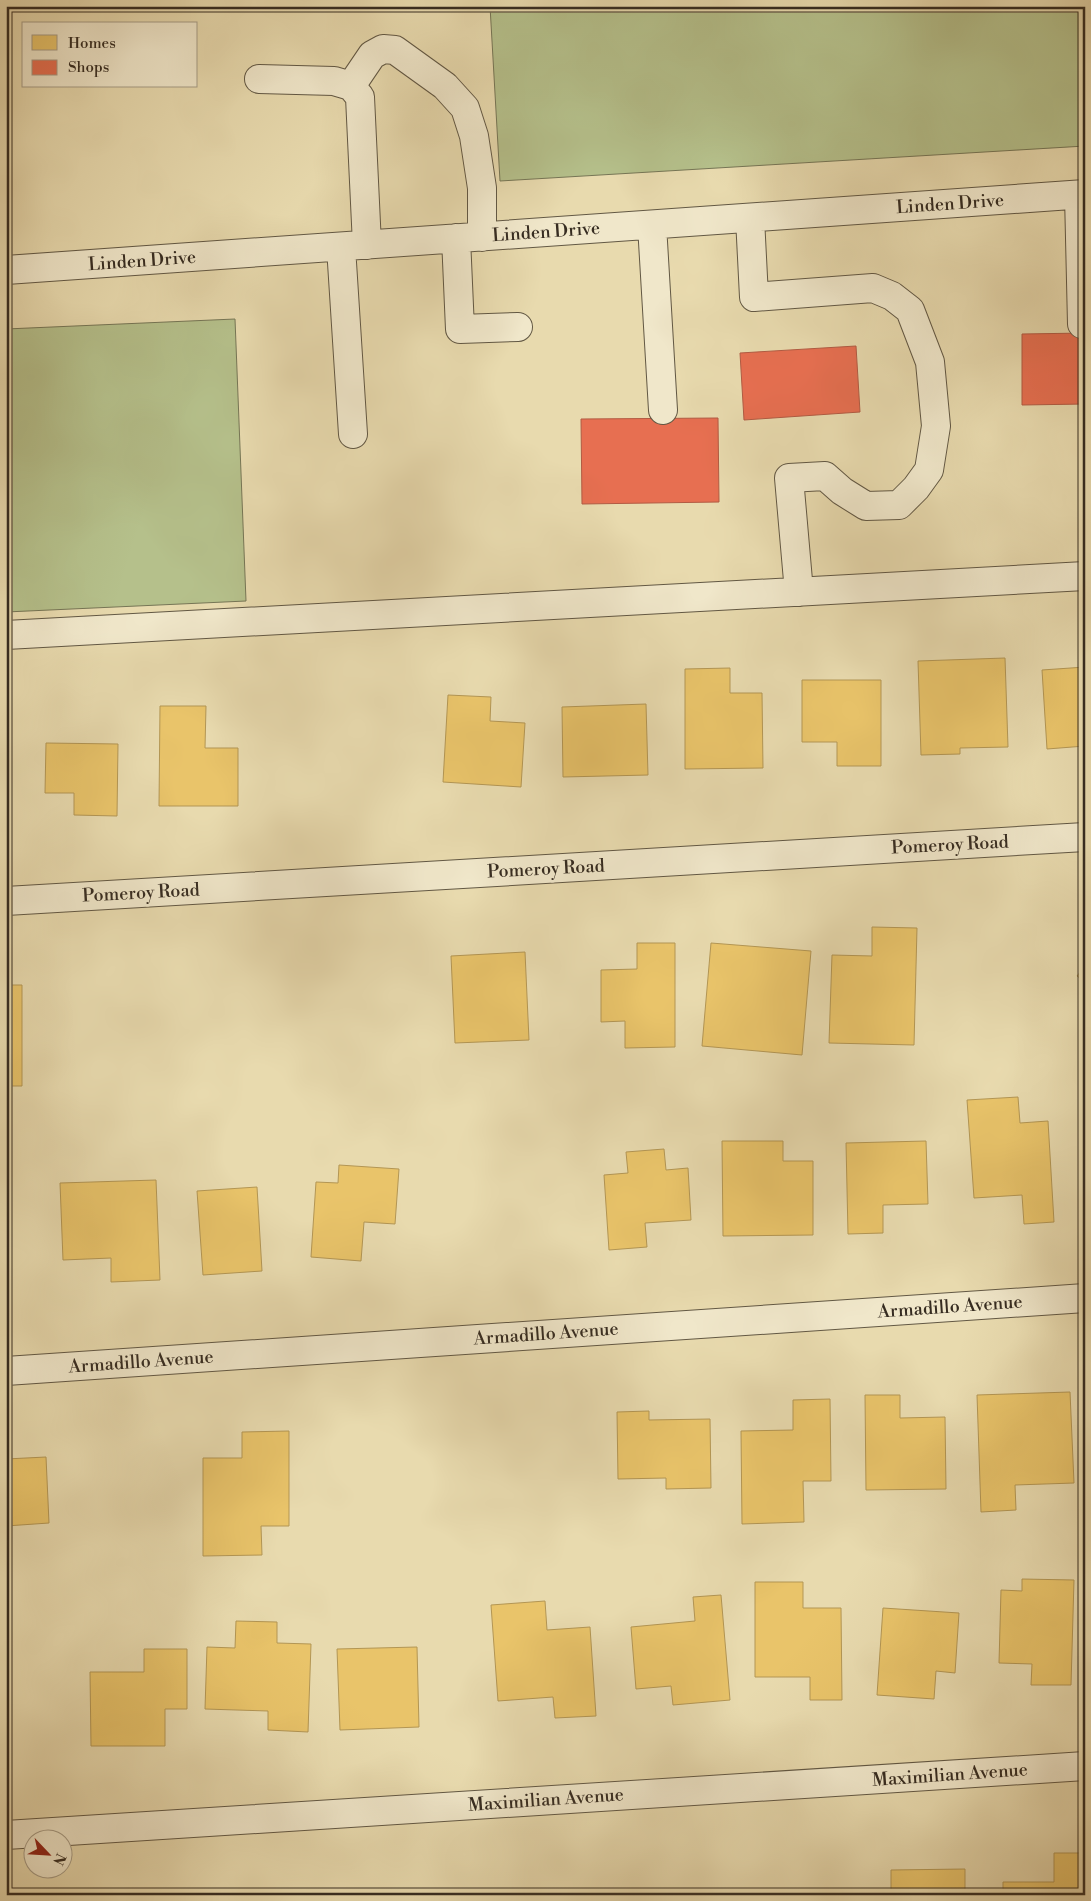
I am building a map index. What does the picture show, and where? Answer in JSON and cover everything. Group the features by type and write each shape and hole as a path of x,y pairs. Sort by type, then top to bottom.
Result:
{"street":[{"path":"351,86 372,55 383,48 395,50 445,86 465,108 474,136 482,188 469,238 460,328 518,327"},
{"path":"259,79 334,81 351,86 360,97 354,246 353,434"},
{"path":"1082,194 1082,324"},
{"name":"Linden Drive","path":"6,270 1082,194"},
{"path":"750,218 754,297 874,288 892,296 910,310 930,362 936,426 930,470 899,505 866,506 842,491 825,476 789,478 799,592"},
{"path":"652,225 663,410"},
{"path":"6,636 1085,576"},
{"name":"Pomeroy Road","path":"6,901 1085,837"},
{"name":"Armadillo Avenue","path":"6,1371 1085,1298"},
{"name":"Maximilian Avenue","path":"6,1835 1085,1766"}],"green space":[{"path":"490,6 1085,6 1085,146 500,181"},
{"path":"235,319 246,601 6,612 6,329"}],"building: Homes":[{"path":"1005,658 1008,747 960,748 960,754 921,755 918,661"},
{"path":"1085,667 1085,746 1047,749 1042,670"},
{"path":"730,668 730,693 762,693 763,768 685,769 685,669"},
{"path":"802,680 881,680 881,766 837,766 837,742 802,742"},
{"path":"448,695 491,697 490,721 525,723 521,787 443,782"},
{"path":"646,704 648,775 563,777 562,707"},
{"path":"160,706 206,706 205,748 238,748 238,806 159,806"},
{"path":"46,743 118,744 117,816 74,815 74,793 45,793"},
{"path":"872,927 917,928 914,1045 829,1043 832,955 872,956"},
{"path":"637,943 675,943 675,1047 625,1048 625,1021 601,1022 601,970 637,969"},
{"path":"711,943 811,951 802,1055 702,1046"},
{"path":"525,952 529,1040 455,1043 451,956"},
{"path":"1085,966 1085,982 1077,976"},
{"path":"6,985 22,985 22,1086 6,1086"},
{"path":"1018,1097 1020,1123 1048,1121 1054,1222 1024,1224 1022,1195 974,1198 967,1100"},
{"path":"722,1141 783,1141 783,1161 813,1161 813,1235 723,1236"},
{"path":"926,1141 928,1204 883,1205 883,1233 848,1234 846,1143"},
{"path":"664,1149 666,1170 688,1168 691,1220 645,1223 647,1247 609,1250 604,1175 628,1173 626,1152"},
{"path":"339,1165 399,1169 395,1224 364,1222 361,1261 311,1257 316,1182 338,1183"},
{"path":"156,1180 160,1280 111,1282 111,1258 63,1260 60,1183"},
{"path":"257,1187 262,1271 203,1275 197,1191"},
{"path":"1070,1392 1074,1483 1015,1485 1016,1510 981,1512 977,1395"},
{"path":"865,1395 900,1395 900,1418 945,1417 946,1489 866,1490"},
{"path":"830,1399 831,1481 803,1481 804,1522 742,1524 741,1431 793,1430 793,1400"},
{"path":"649,1411 649,1420 710,1419 711,1488 666,1489 666,1478 618,1479 617,1412"},
{"path":"289,1431 289,1526 261,1526 262,1555 203,1556 203,1458 242,1458 242,1432"},
{"path":"46,1457 49,1523 6,1526 6,1459"},
{"path":"1022,1579 1074,1580 1071,1685 1031,1685 1032,1664 999,1663 1001,1590 1022,1591"},
{"path":"755,1582 803,1582 803,1608 841,1608 842,1700 810,1700 810,1677 755,1677"},
{"path":"721,1595 730,1700 673,1705 671,1686 636,1689 631,1627 695,1621 693,1597"},
{"path":"545,1601 547,1630 590,1627 596,1716 555,1718 553,1697 498,1701 491,1605"},
{"path":"883,1608 959,1613 955,1673 936,1671 934,1699 877,1695"},
{"path":"236,1621 277,1622 277,1643 311,1644 308,1732 268,1730 268,1711 205,1709 207,1647 235,1648"},
{"path":"417,1647 419,1727 340,1730 337,1649"},
{"path":"144,1649 187,1649 187,1709 165,1709 165,1746 91,1746 90,1672 144,1672"},
{"path":"1054,1853 1085,1853 1085,1895 1003,1895 1003,1882 1054,1882"},
{"path":"965,1869 965,1895 891,1895 891,1870"},
{"path":"417,1891 446,1891 446,1895 417,1895"}],"building: Shops":[{"path":"1085,333 1085,404 1022,405 1022,334"},
{"path":"856,346 860,412 744,420 740,353"},
{"path":"718,418 719,502 582,504 581,419"}]}
